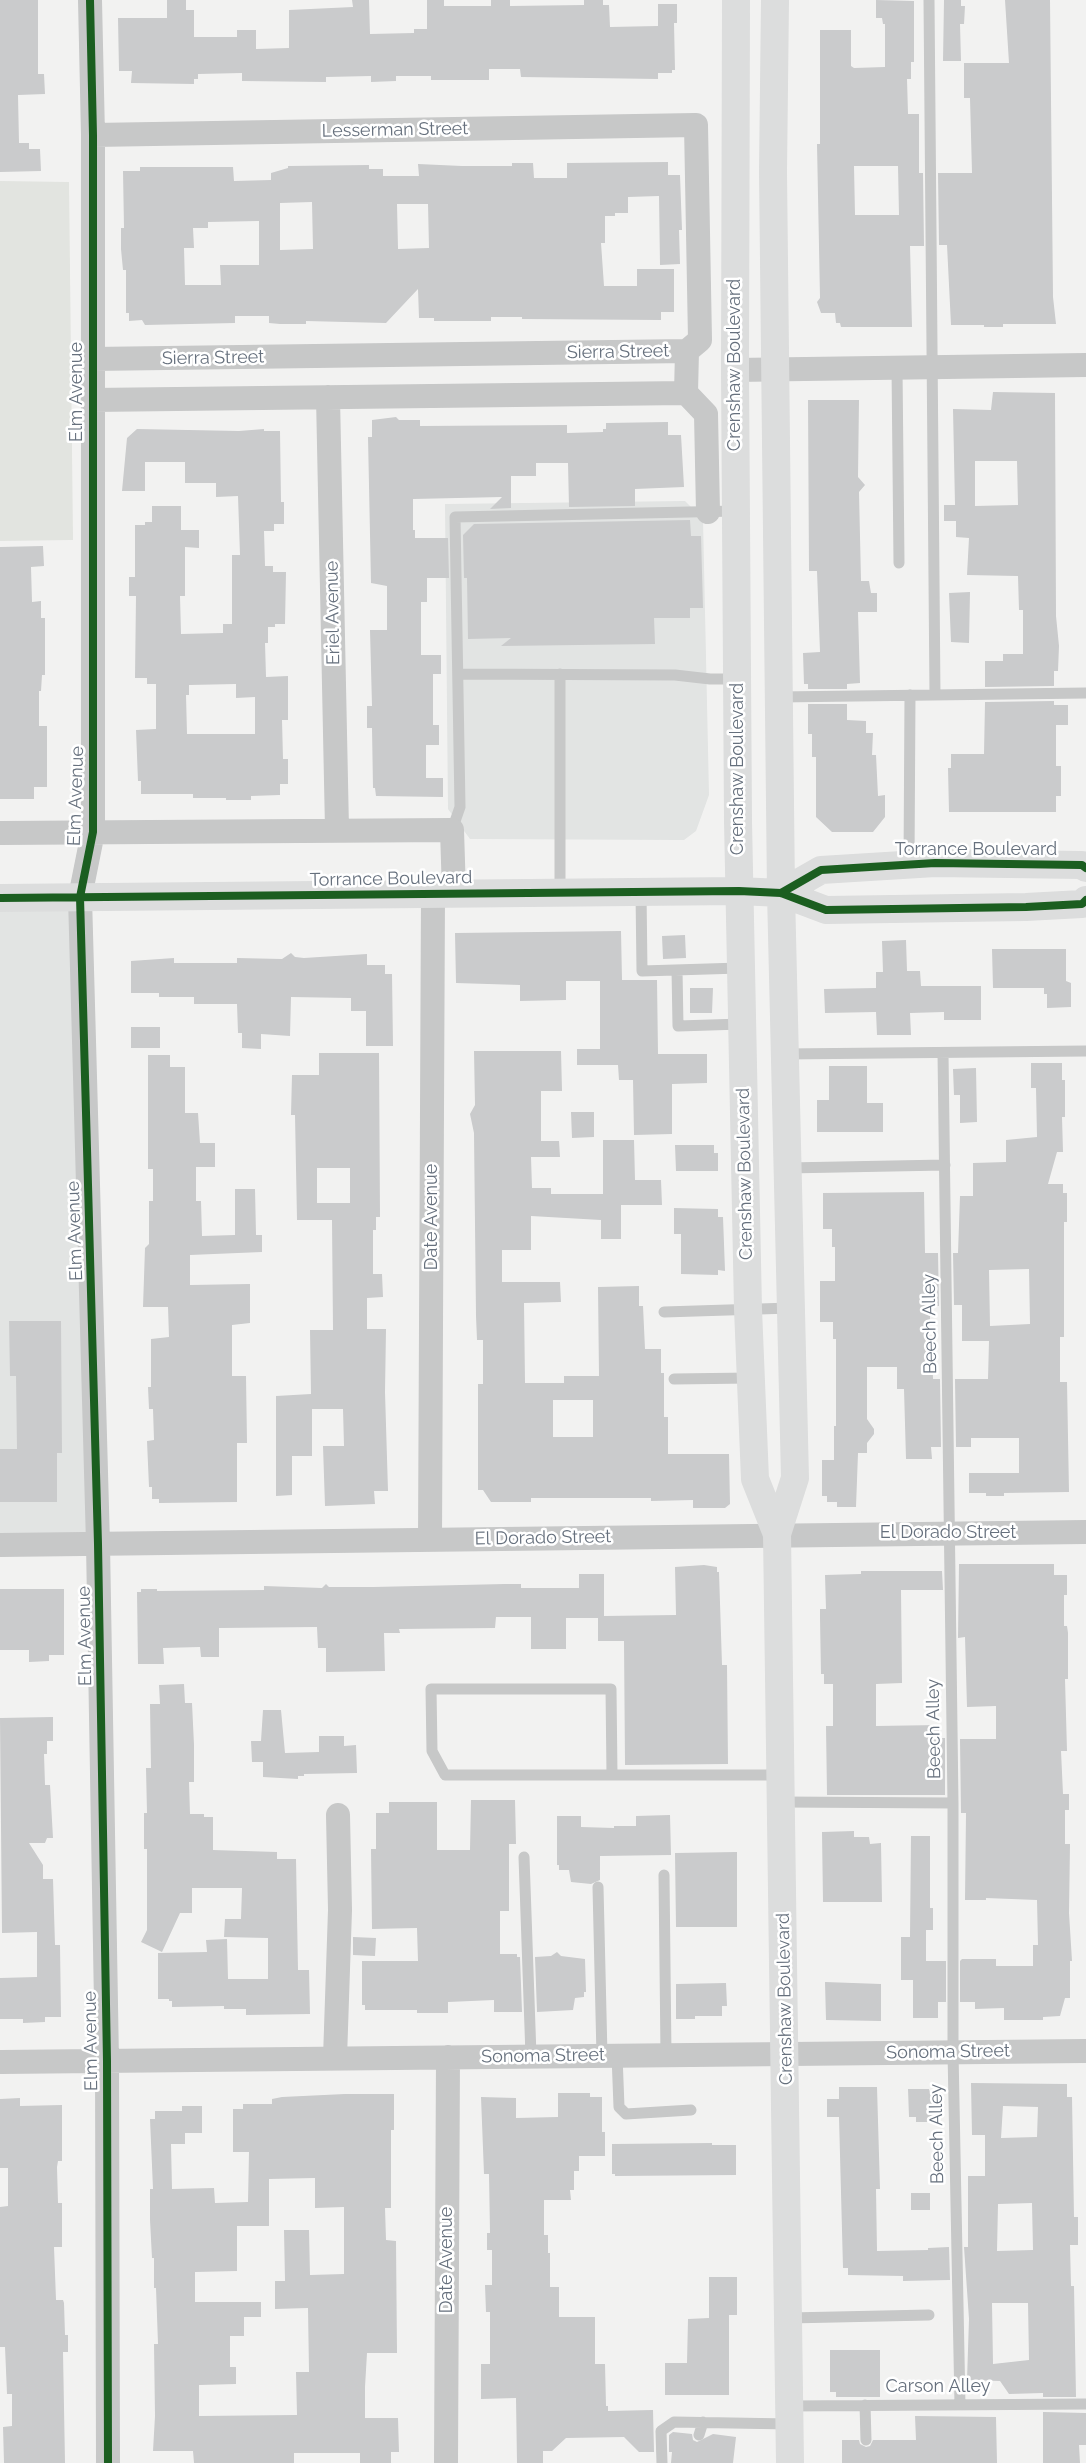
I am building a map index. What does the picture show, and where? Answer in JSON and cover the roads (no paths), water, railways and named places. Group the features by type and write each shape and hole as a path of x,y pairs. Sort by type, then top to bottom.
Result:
{"main road":[{"name":"Crenshaw Boulevard","path":"736,0 735,370 739,891 748,1309 754,1479 777,1534"},
{"name":"Crenshaw Boulevard","path":"775,0 773,172 781,893 795,1478 777,1534 786,2054 790,2463"},
{"name":"Torrance Boulevard","path":"781,893 821,870 909,863 1082,865 1086,868"},
{"name":"Torrance Boulevard","path":"0,898 739,891 781,893 826,910 1082,904 1086,900"}],"street":[{"name":"Elm Avenue","path":"90,0 93,135 94,832 80,897 98,1544 107,2060 108,2463"},
{"name":"Lesserman Street","path":"93,135 696,126 700,340 687,351"},
{"name":"Sierra Street","path":"92,359 687,351 686,394"},
{"path":"735,370 1086,365"},
{"path":"92,400 686,394 706,414 708,512"},
{"name":"Eriel Avenue","path":"328,397 337,829"},
{"path":"0,833 337,829 452,830"},
{"name":"Torrance Boulevard","path":"443,894 452,830"},
{"name":"Date Avenue","path":"430,1540 443,894"},
{"name":"El Dorado Street","path":"0,1546 777,1534 1086,1532"},
{"path":"335,2058 340,1910 338,1815"},
{"name":"Sonoma Street","path":"0,2062 1086,2051"},
{"name":"Date Avenue","path":"446,2463 448,2057"}],"lane":[{"path":"929,0 935,695"},
{"path":"897,368 900,563"},
{"path":"452,830 460,807 455,517 736,512"},
{"path":"458,674 675,675 710,679 738,679"},
{"path":"560,674 560,892"},
{"path":"779,697 1086,693"},
{"path":"909,863 910,695"},
{"path":"641,892 642,971 740,968"},
{"path":"677,970 678,1026 742,1024"},
{"path":"785,1054 1086,1051"},
{"name":"Beech Alley","path":"943,1053 953,1803 953,2052 960,2405"},
{"path":"788,1168 945,1165"},
{"path":"664,1312 791,1308"},
{"path":"674,1379 750,1378"},
{"path":"612,1775 610,1689 431,1689 432,1751 445,1775 612,1775 781,1775"},
{"path":"782,1802 953,1803"},
{"path":"524,1857 531,2056"},
{"path":"664,1876 666,2055"},
{"path":"598,1887 610,2056 619,2107 626,2114 691,2110"},
{"path":"789,2318 929,2315"},
{"name":"Carson Alley","path":"662,2463 662,2431 674,2422 703,2422 790,2415 865,2405 1086,2404"},
{"path":"865,2405 866,2440"},
{"path":"699,2435 703,2422"}]}
